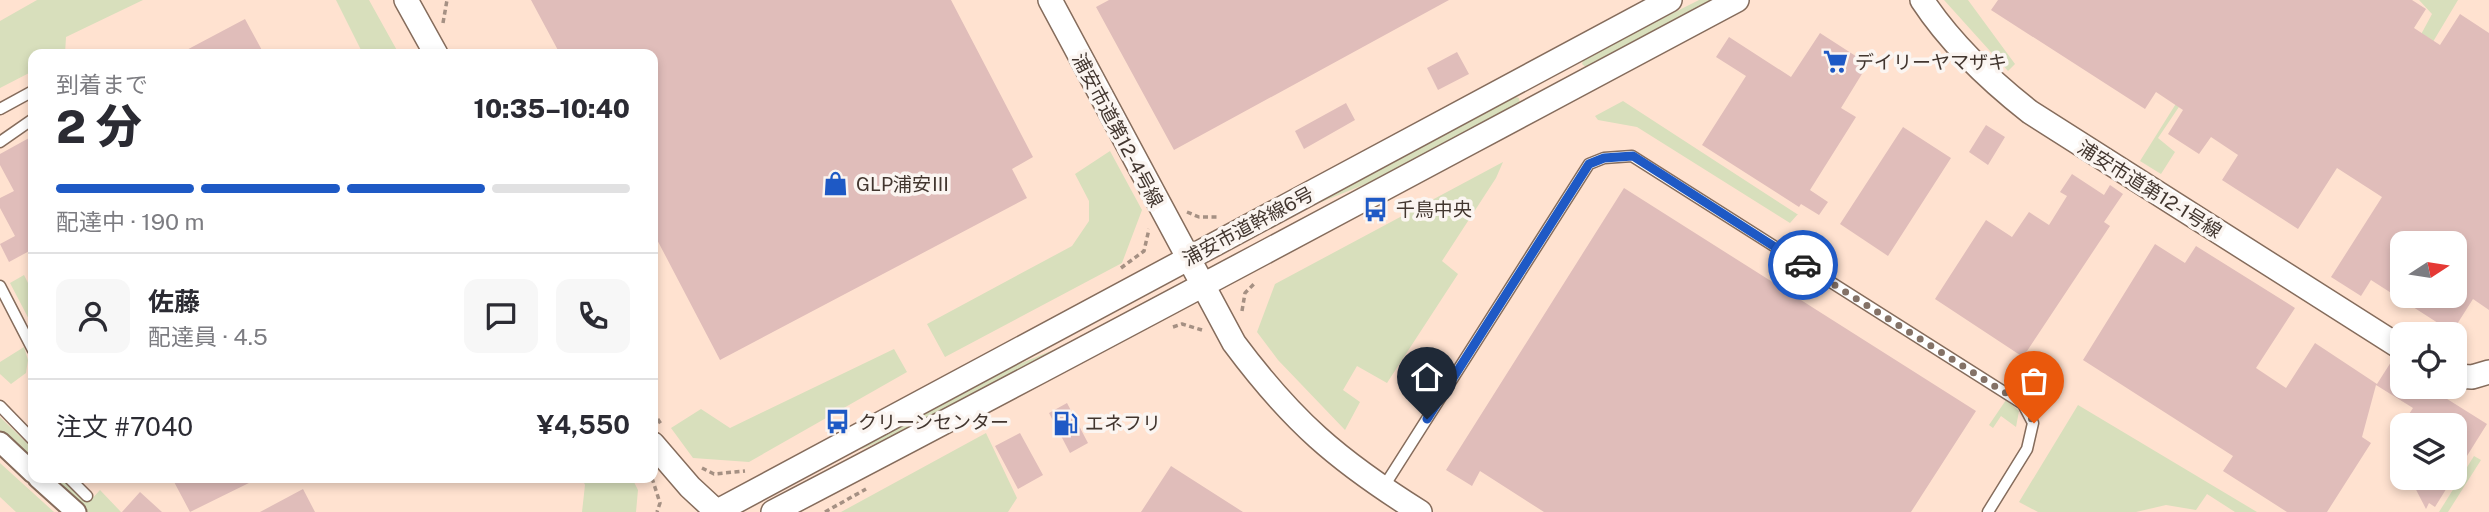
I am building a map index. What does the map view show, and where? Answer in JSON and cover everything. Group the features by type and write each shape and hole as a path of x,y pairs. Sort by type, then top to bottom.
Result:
{"street":[{"path":"406,0 433,49"},
{"name":"浦安市道第12-4号線","path":"1050,0 1234,343 1284,407 1325,447 1420,512"},
{"name":"浦安市道幹線6号","path":"717,512 1670,0"},
{"name":"浦安市道幹線6号","path":"773,512 1737,0"},
{"name":"浦安市道第12-1号線","path":"1922,0 1956,46 2030,112 2390,341"},
{"path":"2467,377 2489,372"},
{"path":"0,442 28,468"},
{"path":"658,449 685,481 717,512"},
{"path":"46,483 81,504"}],"lane":[{"path":"0,108 28,94"},
{"path":"0,142 28,122"},
{"path":"1382,488 1589,164 1604,158 1633,156 2023,404 2034,423 2027,449 1987,512"},
{"path":"0,286 28,340"},
{"path":"0,406 28,435"},
{"path":"71,483 81,504"}],"path":[{"path":"1199,216 1214,219"},
{"path":"1135,261 1148,244"},
{"path":"1242,302 1250,286"},
{"path":"1171,327 1193,326"},
{"path":"714,474 745,471"},
{"path":"654,483 660,503 657,512"}],"green space":[{"path":"37,0 143,0 66,37 65,49 28,49 28,74 0,88 0,21"},
{"path":"336,0 369,0 396,49 360,49"},
{"path":"1699,0 1718,0 1587,68 1582,64 1584,58"},
{"path":"1944,0 1968,0 2015,64 2008,71"},
{"path":"2241,0 2251,0 2158,138 2175,152 2161,174 2140,161"},
{"path":"2419,0 2458,0 2400,97 2390,92 2432,14"},
{"path":"1512,96 1519,98 1520,104 1405,168 1319,203 1318,200"},
{"path":"1623,101 1798,214 1790,223 1637,127 1598,120 1595,116"},
{"path":"1110,151 1142,210 1122,263 945,357 927,324 1072,246 1089,221 1089,201 1075,174"},
{"path":"1503,162 1496,178 1442,261 1458,274 1387,383 1357,366 1343,390 1360,402 1345,430 1278,360 1257,332 1275,284"},
{"path":"24,275 28,283 28,317 10,283"},
{"path":"1068,344 1070,348 947,414 862,449 860,445 992,375"},
{"path":"24,347 28,360 26,373 11,384 0,374 0,362"},
{"path":"894,349 907,372 749,462 693,458 671,428 701,409 730,428"},
{"path":"2006,400 2019,411 2016,427 2001,416 1993,428 1989,425"},
{"path":"2078,405 2257,512 2235,512 2207,494 2196,510 2166,505 2136,512 2038,512 2019,502"},
{"path":"0,417 28,444 28,457 0,430"},
{"path":"986,433 1017,498 1008,512 841,512"},
{"path":"2474,456 2481,460 2467,482 2467,467"},
{"path":"0,463 54,512 16,512 0,497"},
{"path":"56,483 69,483 89,502 100,490 121,512 87,512"},
{"path":"584,483 634,483 638,490 636,512 582,512"},
{"path":"2453,490 2462,490 2448,512 2439,512"}],"building":[{"name":"GLP浦安Ⅲ","path":"531,0 951,0 1033,157 1012,169 1027,198 720,360 658,242 658,49 557,49"},
{"path":"1109,0 1449,0 1174,150 1096,7"},
{"path":"1998,0 2412,0 2426,9 2414,28 2440,45 2460,14 2489,33 2489,310 2473,299 2468,307 2468,231 2390,231 2390,292 2371,280 2361,296 2331,277 2382,197 2337,168 2298,229 2222,180 2238,155 2211,137 2199,154 2168,134 2183,110 2156,92 2145,109 1991,10"},
{"path":"245,19 261,49 188,49"},
{"path":"1820,33 1868,64 1841,108 1856,117 1810,190 1828,202 1819,215 1801,204 1799,207 1702,145 1746,76 1716,57 1729,37 1791,77"},
{"path":"1457,52 1469,74 1438,90 1427,68"},
{"path":"1346,103 1355,120 1304,149 1295,131"},
{"path":"1986,125 2005,137 1988,165 1969,152"},
{"path":"1903,127 1951,158 1888,256 1840,224"},
{"path":"28,139 28,252 9,262 0,244 15,236 0,208 0,198 14,191 0,165 0,154"},
{"path":"2072,174 2104,195 2110,185 2123,194 2104,222 2110,226 2023,357 1935,299 1986,220 2012,237 2029,212 2049,225 2067,196 2060,192"},
{"path":"1624,188 1976,411 1911,512 1544,512 1480,471 1472,486 1446,470"},
{"path":"2155,244 2185,263 2196,246 2295,308 2256,368 2286,388 2315,343 2377,384 2390,364 2390,394 2376,385 2362,437 2371,443 2327,512 2287,512 2223,471 2233,456 2083,360"},
{"path":"2415,308 2467,308 2458,322 2436,322"},
{"path":"2399,399 2447,399 2487,424 2467,456 2467,413 2410,413 2413,408"},
{"path":"1067,403 1088,443 1070,453 1049,413"},
{"path":"1020,433 1043,475 1018,489 995,446"},
{"path":"1171,466 1243,512 1141,512"},
{"path":"175,483 249,483 190,512"},
{"path":"303,489 315,512 260,512"},
{"path":"2416,490 2446,490 2435,507 2429,503 2426,509"},
{"path":"140,492 162,512 122,512"}],"way so far":[{"path":"1803,265 2023,404 2034,423"}],"place":[{"name":"デイリーヤマザキ","path":"1835,62"},
{"name":"GLP浦安Ⅲ","path":"836,184"},
{"name":"千鳥中央","path":"1376,209"},
{"name":"クリーンセンター","path":"838,422"},
{"name":"エネフリ","path":"1065,423"}],"route":[{"path":"1427,419 1589,164 1604,158 1633,156 1803,265"}]}
